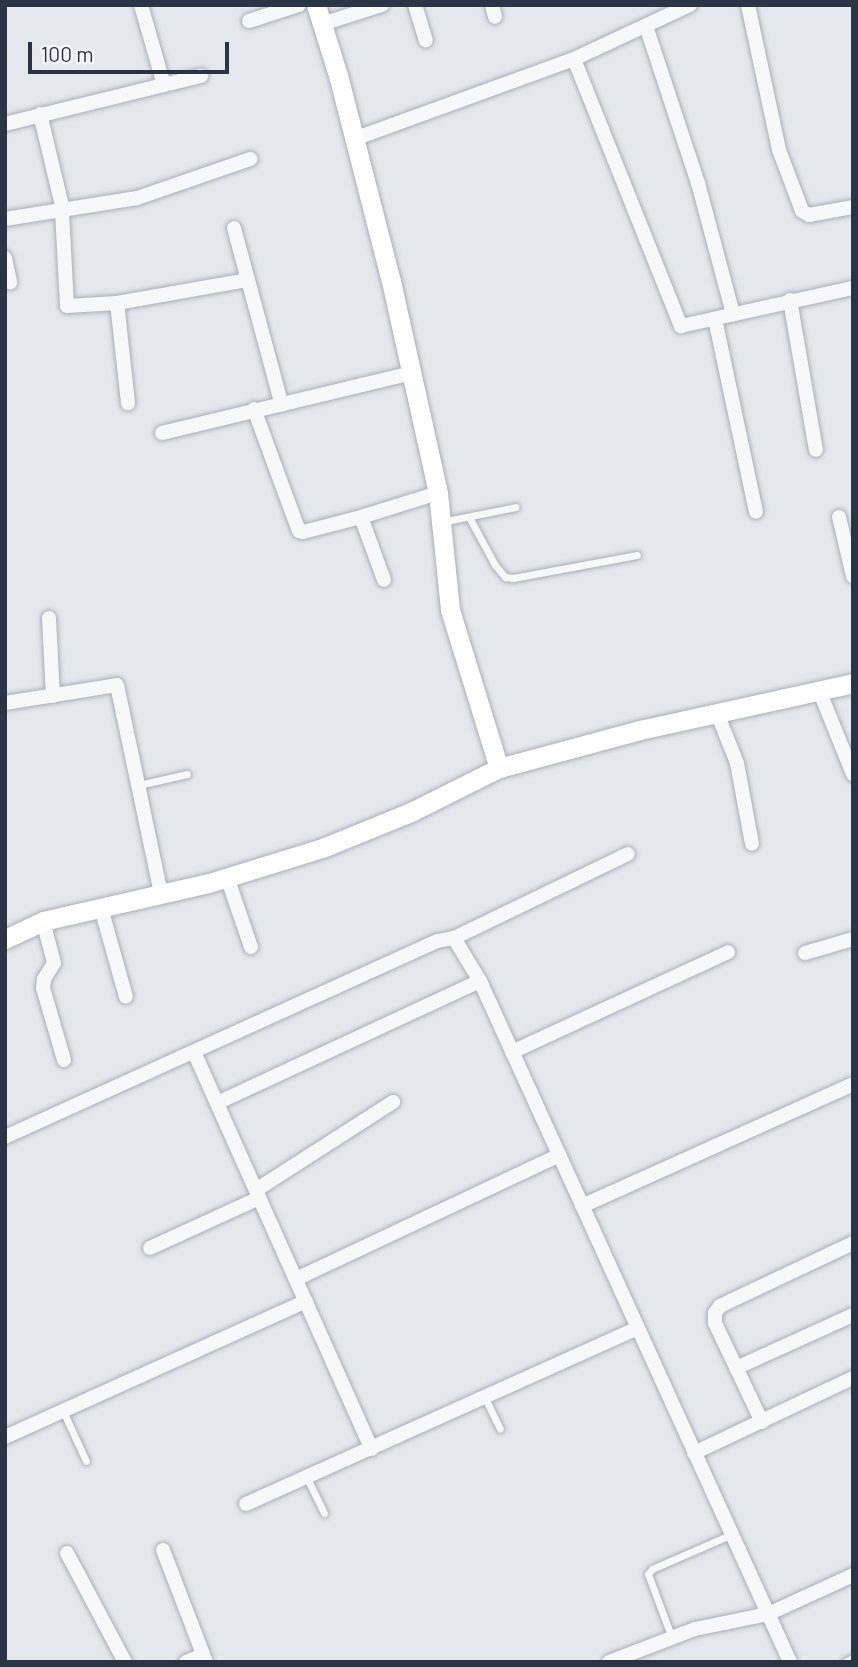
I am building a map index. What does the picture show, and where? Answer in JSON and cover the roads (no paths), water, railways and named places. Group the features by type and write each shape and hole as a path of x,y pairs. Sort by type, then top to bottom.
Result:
{"street":[{"path":"141,5 164,85"},
{"path":"249,21 299,5"},
{"path":"382,5 319,15 354,139 412,373 438,492 450,610 499,768"},
{"path":"415,5 426,40"},
{"path":"354,139 574,59 690,5"},
{"path":"748,5 779,150 802,211 809,215 853,207"},
{"path":"646,26 698,183 733,314"},
{"path":"574,59 678,322 685,327 790,300 853,288"},
{"path":"5,124 201,76"},
{"path":"40,114 63,211 67,306 117,303 248,280"},
{"path":"5,219 63,211 169,189 250,159"},
{"path":"234,228 281,402"},
{"path":"5,258 10,282"},
{"path":"790,300 816,450"},
{"path":"117,303 128,403"},
{"path":"715,319 756,512"},
{"path":"162,433 281,402 412,373"},
{"path":"254,409 296,528 303,532 438,492"},
{"path":"361,517 384,580"},
{"path":"839,517 853,576"},
{"path":"48,618 53,696"},
{"path":"5,939 43,921 227,877 325,847 413,811 499,768 717,713 853,683"},
{"path":"5,703 117,685 161,894"},
{"path":"819,690 853,774"},
{"path":"717,713 737,763 752,844"},
{"path":"5,1137 438,941 454,938 628,854"},
{"path":"227,877 251,947"},
{"path":"101,908 126,997"},
{"path":"43,921 54,963 44,979 43,988 64,1060"},
{"path":"454,938 480,981 790,1662"},
{"path":"805,953 853,939"},
{"path":"512,1052 728,952"},
{"path":"217,1103 480,981"},
{"path":"194,1052 372,1449"},
{"path":"582,1206 853,1084"},
{"path":"150,1248 257,1194 393,1102"},
{"path":"296,1279 559,1155"},
{"path":"762,1422 715,1323 715,1314 720,1306 853,1243"},
{"path":"5,1437 306,1301"},
{"path":"736,1368 853,1315"},
{"path":"246,1504 637,1328"},
{"path":"694,1453 853,1378"},
{"path":"163,1550 205,1658 186,1662"},
{"path":"67,1553 125,1662"},
{"path":"609,1662 695,1629 768,1614 851,1580"}],"lane":[{"path":"441,522 516,507"},
{"path":"468,517 495,565 505,577 513,578 636,555"},
{"path":"139,785 187,774"},
{"path":"485,1398 500,1429"},
{"path":"63,1411 86,1461"},
{"path":"307,1478 324,1513"},
{"path":"672,1638 648,1574 652,1569 733,1534"},
{"path":"845,1662 853,1658"}]}
